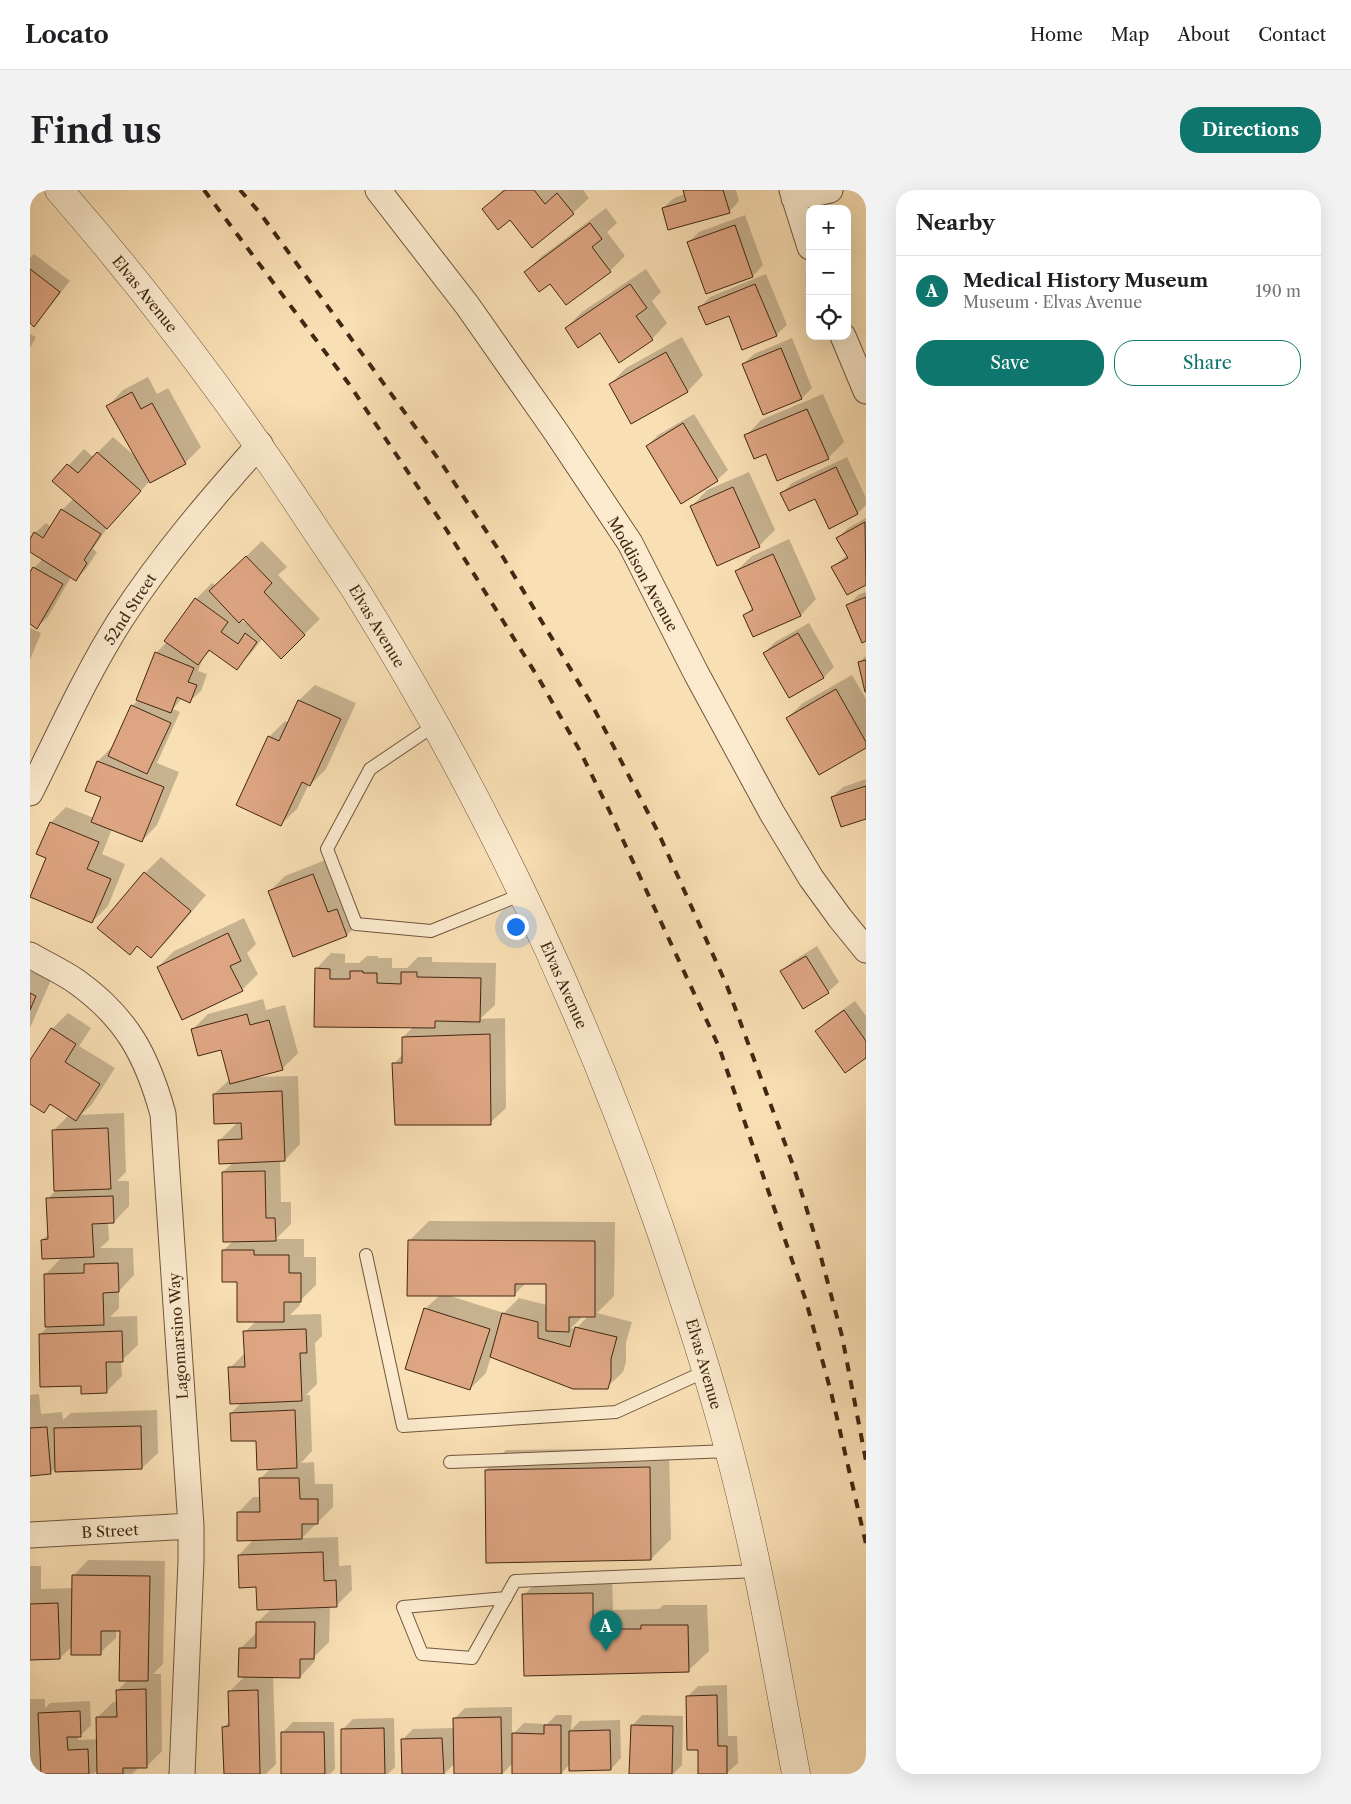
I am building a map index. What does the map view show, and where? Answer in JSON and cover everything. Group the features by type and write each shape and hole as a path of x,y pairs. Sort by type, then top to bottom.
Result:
{"street":[{"name":"Elvas Avenue","path":"59,190 89,224 193,353 260,444 364,603 435,724 523,894 591,1045 632,1148 687,1304 729,1451 759,1571 796,1774"},
{"name":"Moddison Avenue","path":"378,190 467,306 556,432 630,543 696,673 772,813 811,878 866,950"},
{"path":"806,235 793,194 830,190"},
{"path":"845,340 866,391"},
{"name":"52nd Street","path":"30,793 84,683 121,620 163,559 196,516 260,444"},
{"name":"Lagomarsino Way","path":"30,955 76,981 104,1004 128,1032 138,1046 153,1079 163,1114 191,1526 182,1774"},
{"name":"B Street","path":"30,1535 191,1526"}],"lane":[{"path":"435,724 370,769 327,849 356,924 431,931 523,894"},
{"path":"366,1255 403,1426 616,1412 706,1371"},
{"path":"450,1462 729,1451"},
{"path":"506,1598 403,1607 422,1654 472,1658 506,1598 515,1581 759,1571"}],"building":[{"path":"505,190 534,190 545,204 557,193 574,214 532,248 510,220 498,230 482,209"},
{"path":"683,190 723,190 730,213 668,230 662,208 686,201"},
{"path":"590,223 602,239 592,247 611,272 566,305 550,284 539,292 524,272"},
{"path":"735,225 753,277 706,294 687,242"},
{"path":"30,269 60,292 34,327 30,323"},
{"path":"630,284 647,308 636,316 653,340 619,363 600,333 578,348 565,328"},
{"path":"755,284 777,336 742,350 729,316 706,325 698,307"},
{"path":"781,348 802,399 763,415 742,364"},
{"path":"666,352 688,392 631,424 609,384"},
{"path":"132,392 141,409 152,403 186,464 150,483 106,406"},
{"path":"807,409 829,459 777,481 766,454 754,459 744,435"},
{"path":"683,423 718,481 681,504 646,446"},
{"path":"97,452 141,491 107,529 52,481 67,464 78,473"},
{"path":"836,467 858,514 829,529 815,499 789,511 780,493"},
{"path":"733,487 760,547 717,566 690,506"},
{"path":"61,509 101,534 84,560 87,563 76,581 30,552 30,539 34,532 43,538"},
{"path":"865,522 866,585 847,595 831,567 848,558 836,538"},
{"path":"773,554 801,616 753,637 743,615 753,610 735,571"},
{"path":"246,556 272,583 264,592 305,635 281,659 243,619 239,623 209,591"},
{"path":"33,567 63,584 37,629 30,624 30,572"},
{"path":"866,597 866,641 862,643 846,605"},
{"path":"195,598 228,622 221,632 238,644 245,633 257,642 237,670 209,650 198,665 164,641"},
{"path":"798,633 824,678 789,698 763,653"},
{"path":"155,652 194,668 188,682 197,685 190,703 177,697 171,713 136,700"},
{"path":"866,660 866,692 865,692 858,662"},
{"path":"836,689 866,742 866,748 819,775 786,718"},
{"path":"298,700 341,719 310,786 302,782 281,826 236,805 268,736 279,741"},
{"path":"131,705 171,723 147,774 108,756"},
{"path":"97,761 164,787 142,842 91,822 101,797 85,791"},
{"path":"866,786 866,819 841,827 831,797"},
{"path":"50,822 99,842 87,869 111,879 92,923 30,897 46,858 36,854"},
{"path":"144,872 191,911 151,958 137,946 130,955 97,928"},
{"path":"313,874 328,912 337,909 347,936 293,957 268,891"},
{"path":"228,933 241,961 230,966 243,991 182,1020 157,967"},
{"path":"806,956 829,993 803,1009 780,971"},
{"path":"315,968 330,969 330,979 350,979 350,971 377,973 377,983 401,984 401,972 417,972 417,977 481,978 480,1022 435,1021 435,1028 314,1027"},
{"path":"30,993 36,996 30,1010"},
{"path":"844,1010 866,1041 866,1058 845,1073 815,1031"},
{"path":"247,1014 250,1025 269,1020 283,1070 230,1084 221,1050 198,1056 191,1029"},
{"path":"51,1028 76,1044 65,1062 100,1084 76,1121 50,1104 44,1113 30,1104 30,1060"},
{"path":"490,1034 491,1125 395,1125 392,1063 402,1063 402,1037"},
{"path":"282,1091 285,1161 219,1164 218,1140 242,1139 241,1123 214,1124 213,1094"},
{"path":"108,1128 111,1189 54,1191 52,1130"},
{"path":"265,1171 266,1218 275,1218 276,1241 223,1242 222,1172"},
{"path":"113,1196 114,1223 92,1224 94,1257 42,1259 41,1240 48,1239 46,1198"},
{"path":"408,1240 595,1241 595,1317 569,1317 569,1332 546,1331 546,1284 515,1284 515,1296 407,1296"},
{"path":"222,1250 254,1250 254,1255 289,1255 289,1273 301,1273 301,1302 284,1302 284,1322 237,1322 237,1282 222,1282"},
{"path":"118,1263 119,1292 103,1293 104,1325 45,1327 44,1274 84,1273 84,1264"},
{"path":"424,1308 490,1329 470,1390 405,1369"},
{"path":"502,1313 538,1322 538,1338 570,1347 575,1327 617,1337 611,1359 611,1378 608,1389 573,1389 490,1357"},
{"path":"306,1329 307,1353 300,1353 302,1401 230,1404 228,1367 245,1367 243,1331"},
{"path":"122,1331 123,1362 106,1362 107,1393 81,1394 81,1386 40,1387 39,1334"},
{"path":"295,1410 297,1468 257,1470 256,1441 231,1441 230,1413"},
{"path":"141,1426 142,1469 55,1472 54,1428"},
{"path":"47,1427 51,1474 30,1476 30,1428"},
{"path":"650,1467 651,1560 486,1563 485,1470"},
{"path":"259,1478 299,1478 300,1499 318,1499 318,1524 302,1524 302,1539 237,1541 237,1512 260,1512"},
{"path":"323,1552 324,1581 336,1580 337,1607 257,1610 256,1587 239,1588 238,1555"},
{"path":"72,1575 150,1576 148,1681 119,1681 120,1631 101,1631 101,1655 71,1655"},
{"path":"593,1593 593,1629 641,1629 641,1625 688,1625 689,1672 524,1676 522,1594"},
{"path":"58,1603 60,1659 30,1660 30,1604"},
{"path":"256,1622 315,1622 314,1659 300,1659 300,1678 238,1677 239,1648 256,1648"},
{"path":"146,1689 147,1768 123,1768 123,1774 97,1774 96,1717 117,1717 116,1690"},
{"path":"258,1690 260,1774 224,1774 222,1727 229,1726 228,1691"},
{"path":"717,1695 718,1746 727,1746 727,1774 698,1774 698,1750 687,1750 686,1696"},
{"path":"80,1711 81,1737 67,1737 68,1750 88,1749 89,1774 41,1774 38,1713"},
{"path":"501,1717 502,1774 454,1774 453,1718"},
{"path":"544,1725 561,1725 561,1774 512,1774 512,1733 544,1734"},
{"path":"631,1725 673,1726 672,1774 629,1774"},
{"path":"384,1728 385,1774 341,1774 341,1729"},
{"path":"610,1730 611,1770 569,1771 569,1731"},
{"path":"281,1732 324,1732 325,1774 281,1774"},
{"path":"442,1738 444,1774 402,1774 401,1739"}],"railway":[{"path":"204,190 349,384 446,529 539,679 580,751 609,810 719,1047 806,1301 831,1392 866,1544"},
{"path":"240,190 260,213 442,464 498,549 591,703 658,832 727,986 794,1168 818,1246 842,1336 866,1461"}],"place":[{"name":"Medical History Museum","path":"606,1651"}]}
